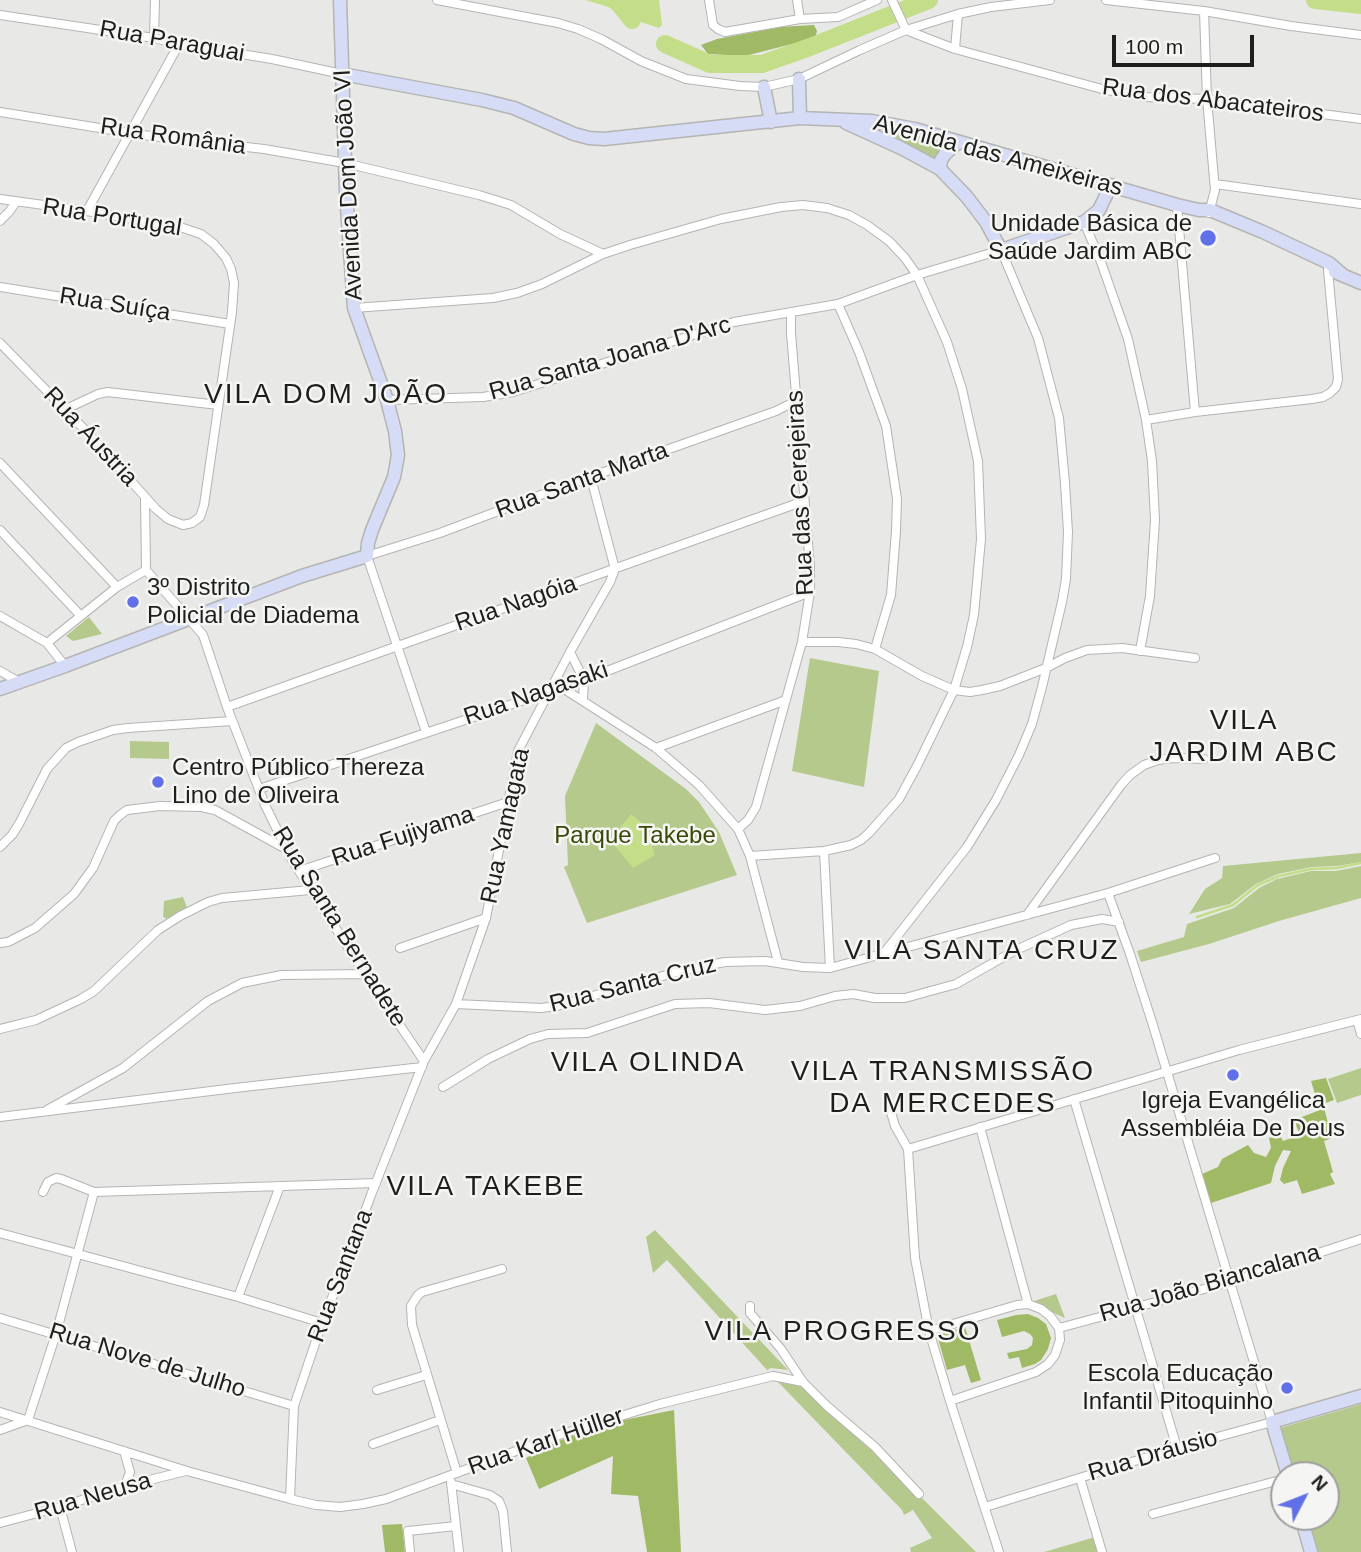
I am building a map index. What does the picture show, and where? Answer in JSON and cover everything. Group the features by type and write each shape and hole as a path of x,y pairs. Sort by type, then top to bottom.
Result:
{"street":[{"path":"154,38 155,0"},
{"name":"Avenida Dom João VI","path":"341,0 345,163 354,308 387,400 396,431 398,455 394,477 372,530 367,555"},
{"path":"437,0 578,29 650,66 686,79 765,87 799,79 905,28 991,7 1050,0"},
{"path":"709,0 713,25 724,32 800,19 838,17 877,0"},
{"path":"797,0 800,19"},
{"path":"892,0 905,28"},
{"path":"1106,0 1204,11 1361,35"},
{"path":"1204,11 1207,99 1215,184 1214,196 1206,212"},
{"path":"955,49 958,14"},
{"name":"Rua Paraguai","path":"0,15 154,38 342,74"},
{"name":"Rua dos Abacateiros","path":"905,28 955,49 1124,94 1167,99 1207,99 1361,119"},
{"path":"87,211 179,44"},
{"name":"Avenida das Ameixeiras","path":"342,74 514,108 589,138 604,139 800,118 872,121 915,129 1206,212 1361,283"},
{"path":"799,79 800,118"},
{"path":"765,87 771,122"},
{"name":"Rua România","path":"0,112 345,163 510,205 560,234 603,254"},
{"path":"836,119 940,169 960,188 986,222 1038,338 1059,418 1068,532 1062,602 1032,724 1019,755 996,800 967,847 884,953"},
{"path":"940,169 941,160 958,142"},
{"path":"1215,184 1361,204"},
{"path":"1000,250 1084,222 1099,210 1111,185"},
{"name":"Rua Portugal","path":"0,199 180,227 201,234 220,251 232,269 234,283 230,324 204,505 200,517 183,525"},
{"path":"0,221 16,202"},
{"path":"354,308 493,298 542,285 603,254 721,219 803,205 827,208 849,215 889,241 905,258 917,275 947,342 962,389 978,461 981,539 972,625 954,690 899,799 886,814 861,840 851,845 824,851 750,856"},
{"path":"1177,205 1195,412"},
{"path":"1084,222 1101,261 1128,339 1152,461 1154,541 1150,596 1140,650"},
{"name":"Rua Santa Joana D'Arc","path":"387,400 483,397 513,392 734,322 838,304 917,275 1000,250"},
{"path":"1146,420 1312,399 1330,393 1336,387 1338,379 1329,267"},
{"name":"Rua Suíça","path":"0,287 230,324"},
{"path":"838,304 886,426 897,499 891,595 875,649"},
{"name":"Rua das Cerejeiras","path":"738,829 756,807 802,642 810,592 792,312"},
{"name":"Rua Áustria","path":"0,343 66,409 145,497 168,519 183,525"},
{"path":"66,409 108,392 218,405"},
{"name":"Rua Santa Marta","path":"367,555 440,533 776,411 796,401"},
{"path":"0,463 117,587"},
{"path":"591,478 615,569"},
{"path":"47,643 79,615 146,570 145,497"},
{"name":"Rua Nagóia","path":"227,707 804,500"},
{"path":"0,530 79,615"},
{"path":"0,671 6,688 302,576 367,555 426,732"},
{"name":"Rua Yamagata","path":"423,1064 456,1004 486,918 518,751 615,569"},
{"name":"Rua Santa Bernadete","path":"146,570 203,635 232,721 286,849 423,1064"},
{"name":"Rua Nagasaki","path":"259,789 584,680 810,592"},
{"path":"0,616 47,643 65,666"},
{"path":"802,642 838,642 875,649 922,676 954,690 970,692 1000,686 1087,650 1122,648 1195,659"},
{"path":"569,653 584,680 583,700"},
{"path":"561,687 656,748 706,792 738,829 750,856 778,962"},
{"path":"656,748 786,700"},
{"path":"0,847 19,824 47,769 66,748 101,734 128,728 232,721"},
{"path":"1027,915 1130,775 1144,765 1158,760 1204,759"},
{"name":"Rua Fujiyama","path":"299,871 508,802"},
{"path":"0,943 9,942 35,928 74,894 93,868 114,821 127,810 160,806 215,810 286,849"},
{"path":"824,851 830,968"},
{"name":"Rua Santa Cruz","path":"456,1004 541,1008 565,1004 702,965 725,962 778,962 803,967 830,968 1108,893 1214,858"},
{"path":"0,1028 36,1020 81,999 94,991 158,930 208,902 222,898 310,890"},
{"path":"1108,893 1138,976 1284,1461"},
{"path":"400,948 486,918"},
{"path":"443,1087 512,1046 539,1036 587,1033 675,1004 709,1003 765,1010 800,1006 853,994 905,999 956,984 1014,951 1071,925 1102,919 1119,922"},
{"path":"44,1111 123,1068 208,1001 242,983 282,975 365,974"},
{"path":"908,1149 1240,1050 1359,1020 1361,1034"},
{"path":"0,1117 423,1064"},
{"name":"Rua Santana","path":"290,1499 294,1406 322,1322 423,1064"},
{"path":"1074,1099 1177,1448"},
{"path":"888,1102 895,1126 908,1149 915,1258 929,1331 999,1552"},
{"path":"980,1127 1028,1304"},
{"path":"43,1192 48,1182 57,1178 94,1192 376,1183"},
{"path":"238,1297 280,1186"},
{"path":"0,1430 28,1420 56,1334 94,1192"},
{"path":"0,1233 322,1322"},
{"name":"Rua João Biancalana","path":"1059,1328 1230,1282 1361,1239"},
{"path":"459,1552 453,1478 440,1420 412,1325 411,1306 422,1292 502,1269"},
{"path":"929,1331 1028,1304 1050,1315 1059,1328 1060,1340 1048,1364 1036,1372 950,1401"},
{"path":"750,1306 750,1313 803,1382 875,1447 919,1494"},
{"name":"Rua Nove de Julho","path":"0,1318 294,1406"},
{"path":"377,1390 426,1375"},
{"name":"Rua Karl Hüller","path":"0,1412 187,1471 290,1499 340,1507 386,1499 453,1478 562,1434 660,1404 773,1376 803,1382"},
{"name":"Rua Dráusio","path":"985,1507 1177,1448 1361,1396"},
{"path":"373,1444 440,1420"},
{"path":"124,1451 130,1472 125,1486"},
{"name":"Rua Neusa","path":"0,1523 125,1486 187,1471"},
{"path":"453,1478 490,1494 499,1501 503,1511 507,1552"},
{"path":"1080,1478 1102,1552"},
{"path":"1153,1514 1270,1483"},
{"path":"60,1507 72,1552"},
{"path":"410,1552 408,1531 456,1526"},
{"path":"1305,1531 1311,1552"}],"green space":[{"path":"890,133 914,134 951,144 937,165"},
{"path":"89,617 102,634 73,641 66,636"},
{"path":"810,658 879,671 864,787 792,771"},
{"name":"Parque Takebe","path":"596,723 686,789 699,802 719,832 737,875 587,923 564,867 568,865 565,796"},
{"path":"130,741 169,742 169,759 130,758"},
{"path":"1361,853 1361,862 1278,874 1256,884 1230,904 1189,914 1205,889 1222,878 1223,866"},
{"path":"1361,866 1361,898 1141,962 1137,951 1184,937 1187,924 1234,908 1259,888 1277,879 1311,871 1336,871"},
{"path":"183,897 188,910 171,920 163,917 164,901"},
{"path":"1361,1068 1361,1095 1337,1103 1328,1079"},
{"path":"655,1230 788,1370 767,1370 667,1260 653,1273 646,1237"},
{"path":"1056,1294 1065,1318 1034,1301"},
{"path":"777,1381 801,1384 874,1450 976,1552 911,1552 910,1548 932,1538 913,1510 904,1515"},
{"path":"1361,1404 1361,1552 1318,1552 1311,1531 1340,1531 1340,1461 1290,1461 1280,1428"},
{"path":"1095,1537 1099,1552 1044,1552"}],"shaded area":[{"path":"586,0 659,0 662,25 659,28"},
{"path":"814,25 817,31 815,38 745,56 708,54 701,45 717,39 781,27"},
{"path":"631,814 647,827 655,855 633,868 610,840"},
{"path":"1326,1078 1334,1100 1323,1104 1332,1138 1324,1141 1333,1172 1330,1174 1335,1184 1302,1194 1297,1180 1284,1184 1280,1180 1291,1151 1283,1150 1271,1183 1211,1203 1202,1174 1218,1167 1222,1159 1248,1145 1254,1153 1266,1157 1271,1148 1269,1138 1280,1135 1283,1141 1300,1135 1294,1120 1320,1110 1311,1081"},
{"path":"1028,1314 1046,1324 1051,1338 1041,1360 1022,1368 1019,1357 1009,1359 1007,1353 1027,1349 1032,1345 1033,1338 1024,1331 1002,1337 997,1320"},
{"path":"965,1327 981,1380 971,1383 965,1365 947,1370 937,1335"},
{"path":"674,1410 681,1552 647,1552 638,1496 611,1494 613,1456 539,1489 526,1458 561,1440 614,1422"},
{"path":"402,1524 405,1552 385,1552 382,1525"}],"waterway":[{"path":"616,0 632,20"},
{"path":"665,44 710,64 762,64 929,0"},
{"path":"1315,0 1361,5"},
{"path":"1197,917 1233,905 1258,885 1279,876 1361,863"}],"place":[{"name":"Unidade Básica de Saúde Jardim ABC","path":"1208,238"},
{"name":"3º Distrito Policial de Diadema","path":"133,602"},
{"name":"Centro Público Thereza Lino de Oliveira","path":"158,782"},
{"name":"Igreja Evangélica Assembléia De Deus","path":"1233,1075"},
{"name":"Escola Educação Infantil Pitoquinho","path":"1287,1388"}],"district":[{"name":"VILA DOM JOÃO","path":"326,395"},
{"name":"VILA JARDIM ABC","path":"1244,737"},
{"name":"VILA SANTA CRUZ","path":"982,951"},
{"name":"VILA OLINDA","path":"648,1063"},
{"name":"VILA TRANSMISSÃO DA MERCEDES","path":"943,1088"},
{"name":"VILA TAKEBE","path":"486,1187"},
{"name":"VILA PROGRESSO","path":"843,1332"}]}
